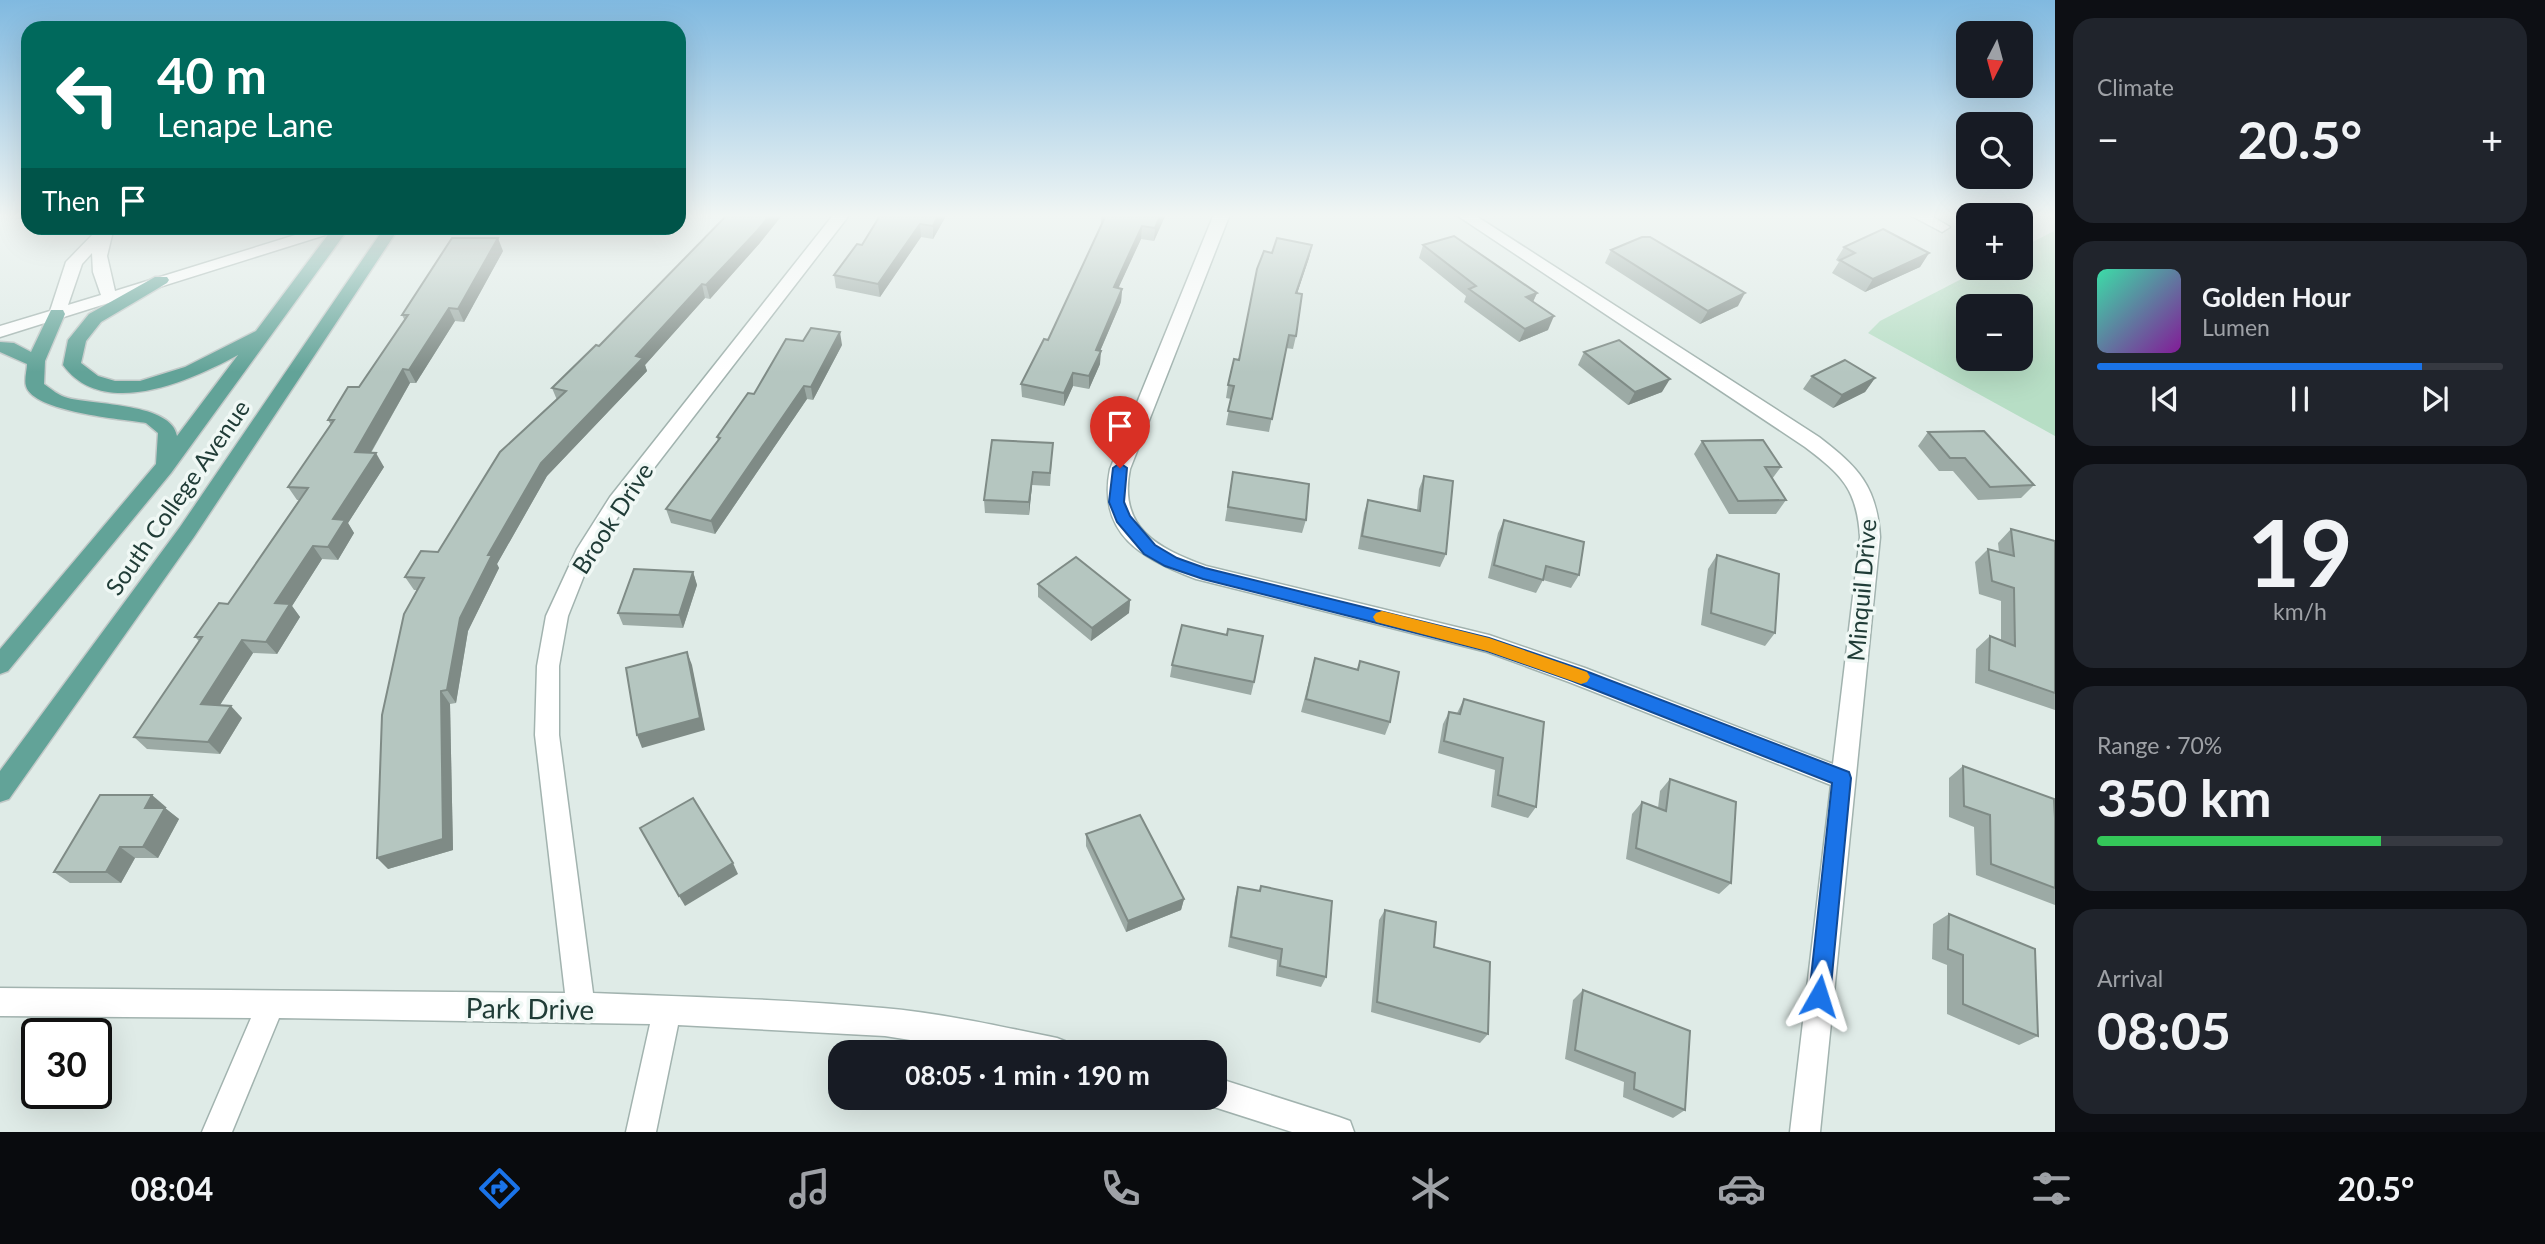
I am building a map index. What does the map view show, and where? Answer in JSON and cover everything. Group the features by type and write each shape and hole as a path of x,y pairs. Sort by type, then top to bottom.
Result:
{"main road":[{"name":"South College Avenue","path":"5,653 164,468 313,267"},
{"name":"South College Avenue","path":"0,791 187,532 365,267"},
{"path":"161,280 95,318 77,340 72,365 83,377 100,385 148,384 206,366 268,330"},
{"path":"57,314 36,361 35,386 59,403 151,418 167,430 169,442 164,468"},
{"path":"0,348 8,348 36,361"}],"street":[{"path":"57,314 72,267"},
{"path":"100,267 101,277 110,297"},
{"path":"0,332 205,267"},
{"name":"Brook Drive","path":"581,1007 547,735 545,698 547,662 562,601 587,547 618,501 801,267"},
{"path":"1201,267 1120,468 1117,502 1123,518 1149,550 1171,562 1203,573 1502,649 1842,778"},
{"name":"Minquil Drive","path":"1544,267 1812,442 1857,482 1867,500 1870,537 1805,1132"},
{"name":"Park Drive","path":"0,1002 581,1007 885,1022 998,1040"},
{"path":"217,1132 270,1006"},
{"path":"641,1132 667,1011"},
{"path":"1227,1096 1339,1132"}],"green space":[{"path":"2033,267 2055,267 2055,436 1868,333 1880,321 1960,280 2033,280"}],"building":[{"path":"433,267 482,267 458,309 449,308 409,370 403,369 355,452 376,453 333,519 345,520 328,547 313,546 275,603 290,604 266,642 242,640 201,704 231,706 208,742 134,737 202,637 195,637 219,603 228,604 308,488 288,487 334,420 328,420 348,387 359,387 408,315 402,315"},
{"path":"676,267 723,267 706,285 702,284 636,356 643,358 541,463 488,555 492,555 460,618 447,690 441,691 443,839 377,858 382,715 404,614 424,578 405,577 421,551 438,552 500,452 566,391 552,388 596,345 599,346"},
{"path":"840,267 890,267 878,284 834,275"},
{"path":"1082,267 1123,267 1114,287 1122,289 1096,350 1101,351 1089,376 1073,373 1064,393 1021,384 1044,339 1048,340"},
{"path":"1258,267 1305,267 1296,293 1302,294 1296,336 1289,335 1272,419 1228,411 1234,386 1228,385 1234,359 1239,360"},
{"path":"1451,267 1499,267 1537,293 1526,297 1554,316 1525,329 1469,289 1476,286"},
{"path":"1638,267 1701,267 1745,293 1708,311"},
{"path":"1852,267 1899,267 1873,279"},
{"path":"811,328 840,332 811,387 804,386 711,521 666,509 720,438 717,437 748,393 754,394 786,339 803,341"},
{"path":"1619,340 1670,379 1635,392 1584,352"},
{"path":"1845,360 1875,378 1842,395 1812,376"},
{"path":"1984,431 2034,485 1990,487 1965,458 1950,458 1928,432"},
{"path":"992,440 1053,443 1050,473 1033,472 1029,502 984,500"},
{"path":"1763,440 1781,467 1765,467 1786,500 1738,501 1702,441"},
{"path":"1233,472 1309,484 1306,520 1228,507"},
{"path":"1424,476 1453,481 1446,554 1362,536 1368,500 1420,511"},
{"path":"1504,520 1584,542 1579,575 1546,566 1543,580 1494,565"},
{"path":"2011,529 2055,541 2055,693 1989,670 1990,636 2015,646 2014,588 1992,581 1988,549 2014,556"},
{"path":"1717,555 1779,574 1775,633 1711,613"},
{"path":"1076,557 1130,600 1092,628 1038,584"},
{"path":"634,569 693,572 679,615 618,613"},
{"path":"1182,625 1227,635 1228,629 1263,636 1254,682 1172,665"},
{"path":"687,652 700,718 637,735 626,668"},
{"path":"1315,658 1358,670 1360,661 1399,672 1390,722 1306,699"},
{"path":"1464,699 1544,722 1536,807 1498,795 1503,758 1444,741 1449,712 1460,714"},
{"path":"1963,766 2054,799 2055,888 1991,864 1990,815 1964,806"},
{"path":"1670,779 1736,802 1731,883 1636,848 1642,802 1666,811"},
{"path":"100,795 152,795 145,808 165,808 143,847 120,847 106,872 54,872"},
{"path":"693,798 733,863 679,896 640,828"},
{"path":"1140,815 1184,899 1128,921 1086,834"},
{"path":"1261,886 1332,901 1326,977 1280,966 1282,949 1231,937 1238,887 1260,891"},
{"path":"1385,910 1436,922 1434,947 1490,962 1488,1034 1377,1002"},
{"path":"1949,914 2035,949 2038,1036 1963,1004 1963,955 1948,949"},
{"path":"1583,990 1690,1031 1685,1110 1634,1089 1635,1073 1575,1050"}],"slow traffic":[{"path":"1382,617 1489,644 1581,677"}],"route":[{"path":"1120,468 1117,502 1123,518 1149,550 1171,562 1203,573 1489,644 1577,675 1842,778 1819,996"}]}
